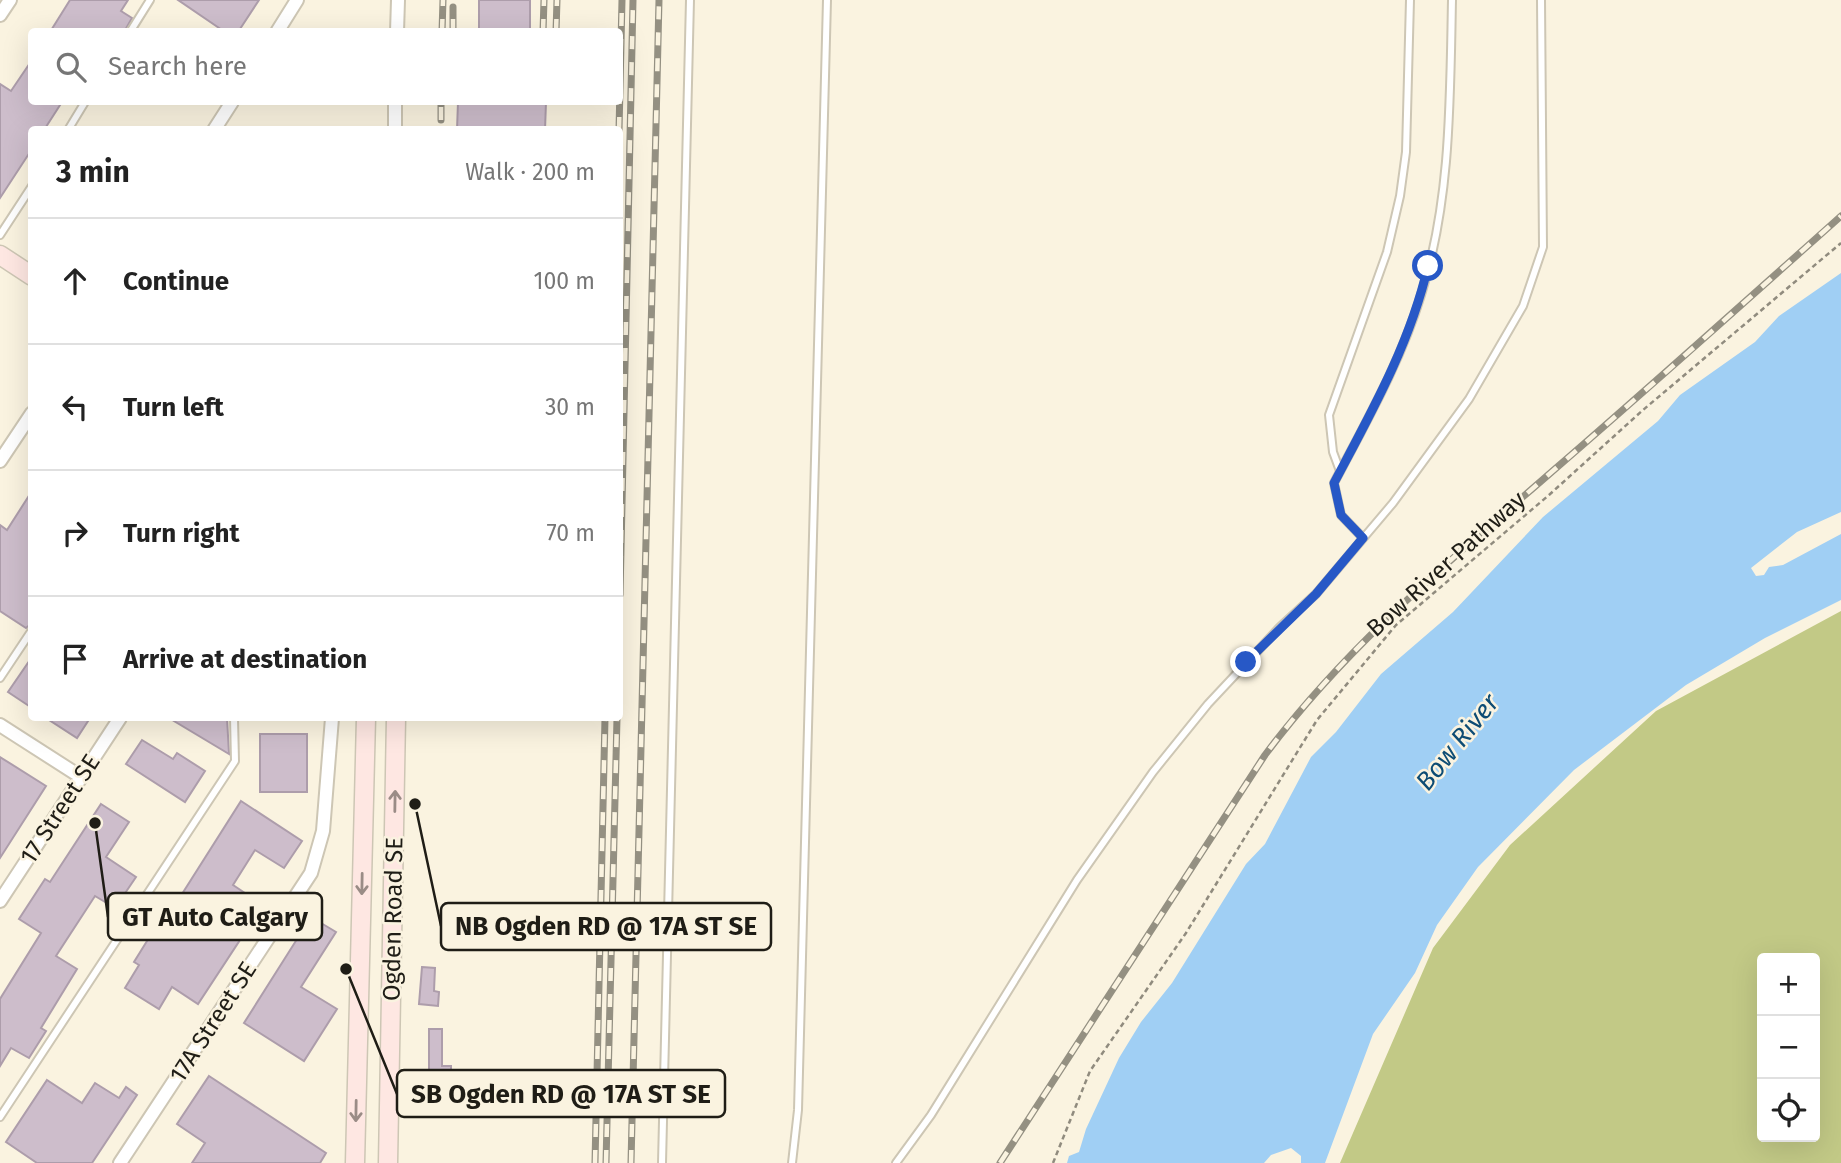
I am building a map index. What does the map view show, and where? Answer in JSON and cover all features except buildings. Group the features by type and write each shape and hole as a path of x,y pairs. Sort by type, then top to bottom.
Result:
{"street":[{"path":"0,15 10,0"},
{"path":"280,28 297,0"},
{"path":"397,28 398,0"},
{"path":"217,126 230,105"},
{"path":"395,105 395,126"},
{"path":"0,256 28,274"},
{"path":"0,461 28,419"},
{"name":"17 Street SE","path":"0,901 118,721"},
{"name":"17A Street SE","path":"120,1163 311,873 323,831 332,721"},
{"name":"Ogden Road SE","path":"355,1163 366,721"},
{"name":"Ogden Road SE","path":"388,1163 396,721"},
{"path":"0,724 81,777"}],"lane":[{"path":"132,28 150,0"},
{"path":"662,1163 690,0"},
{"path":"792,1163 798,1110 827,0"},
{"path":"1340,471 1333,452 1329,415 1387,252 1400,196 1406,152 1410,0"},
{"path":"1363,538 1341,515 1334,483 1392,369 1422,295 1446,165 1452,0"},
{"path":"897,1163 931,1115 1077,880 1153,772 1208,704 1280,627 1316,594 1363,538 1469,399 1523,306 1543,247 1541,0"},
{"path":"70,126 83,105"},
{"path":"0,235 28,192"},
{"path":"0,678 28,636"},
{"path":"0,1117 235,761 233,721"}],"path":[{"name":"Bow River Pathway","path":"1053,1163 1090,1071 1186,933 1317,720 1396,625 1539,504 1643,410 1841,243"}],"green space":[{"path":"1841,611 1841,1163 1340,1163 1433,948 1510,845 1656,711"}],"water":[{"name":"Bow River","path":"1841,273 1841,512 1797,532 1751,568 1756,576 1764,575 1769,567 1783,565 1841,534 1841,600 1765,638 1686,685 1574,770 1478,867 1437,925 1415,973 1373,1034 1325,1163 1301,1163 1301,1156 1291,1148 1271,1155 1264,1163 1067,1163 1069,1156 1079,1152 1086,1129 1119,1058 1141,1022 1172,983 1246,864 1265,844 1311,757 1336,732 1381,674 1453,612 1543,517 1658,421 1680,395 1755,342 1779,316"}],"railway":[{"path":"442,28 443,0"},
{"path":"543,28 544,0"},
{"path":"556,28 557,0"},
{"path":"621,28 622,0"},
{"path":"623,458 633,0"},
{"path":"631,1163 659,0"},
{"path":"453,7 453,28"},
{"path":"441,105 441,120"},
{"path":"619,126 620,105"},
{"path":"1000,1163 1265,755 1330,677 1402,604 1841,216"},
{"path":"595,1163 605,721"},
{"path":"606,1163 617,721"}],"place":[{"name":"NB Ogden RD @ 17A ST SE","path":"415,804"},
{"name":"GT Auto Calgary","path":"95,823"},
{"name":"SB Ogden RD @ 17A ST SE","path":"346,969"}],"route":[{"path":"1246,662 1316,594 1363,538 1341,515 1334,483 1377,403 1397,358 1422,295 1428,266"}]}
